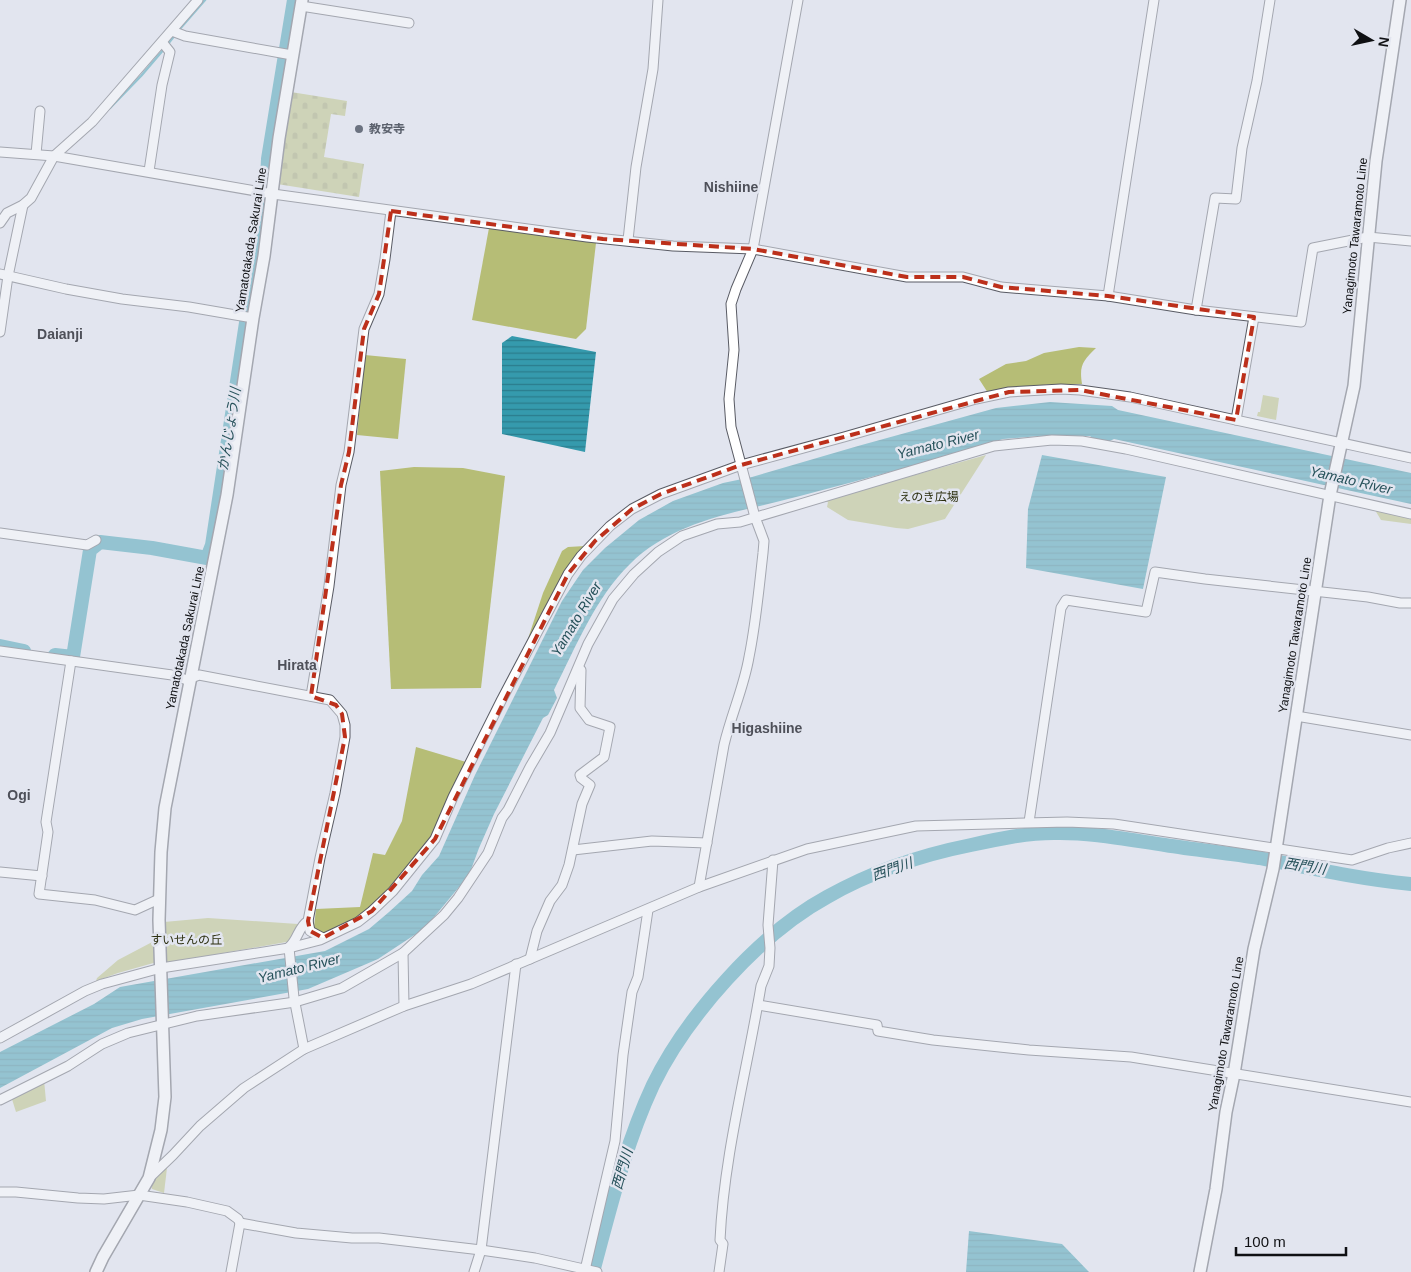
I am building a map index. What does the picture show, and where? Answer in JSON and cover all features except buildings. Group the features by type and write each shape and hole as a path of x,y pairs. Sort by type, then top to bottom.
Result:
{"main road":[{"name":"Yanagimoto Tawaramoto Line","path":"1200,1272 1216,1189 1226,1112 1254,950 1273,869 1330,494 1354,386 1376,161 1400,0"},
{"name":"Yamatotakada Sakurai Line","path":"96,1272 149,1178 161,1130 165,1097 159,899 165,808 227,495 249,317 264,256 268,193 279,138 288,55 301,3"}],"street":[{"path":"0,223 6,213 23,205 31,198 54,156 92,122 198,0"},
{"path":"628,240 636,167 653,69 658,0"},
{"path":"699,887 727,730 741,692 749,657 764,541 731,428 729,399 734,350 731,304 753,249 798,0"},
{"path":"1108,296 1154,0"},
{"path":"1196,310 1215,198 1236,199 1242,148 1257,81 1270,0"},
{"path":"301,3 409,23"},
{"path":"172,31 185,36 288,55"},
{"path":"149,171 162,85 170,52 162,42"},
{"path":"36,154 40,111"},
{"path":"0,152 54,156 149,171 202,183 587,237 673,246 753,249 907,277 963,277 1000,287 1108,296 1196,310 1301,322 1313,248 1368,237 1411,241"},
{"path":"0,332 4,275 23,205"},
{"path":"311,696 329,586 341,485 349,452 364,329 379,294 391,211"},
{"path":"4,275 122,299 249,317"},
{"path":"1236,420 1254,317"},
{"path":"0,1038 85,991 102,984 161,970 289,949 323,938 358,922 372,911 392,891 435,839 453,797 502,699 568,574 581,556 610,526 632,509 660,494 741,466 976,398 1009,392 1061,389 1130,397 1411,458"},
{"path":"0,1100 68,1066 102,1044 128,1033 163,1023 295,1000 342,988 403,953 444,915 458,898 488,853 502,818 550,733 588,644 613,599 634,574 658,552 682,536 701,528 717,524 740,522 755,515 994,446 1052,440 1082,441 1126,449 1411,514"},
{"path":"0,533 87,545 96,540"},
{"path":"1028,822 1061,608 1066,600 1146,612 1155,572 1411,603"},
{"path":"0,651 190,679 199,675 330,700 336,705 342,714 345,737 308,921 310,931 323,938"},
{"path":"70,661 46,822 48,832 39,894 95,900 135,910 159,899"},
{"path":"530,959 537,931 550,900 562,885 569,866 582,804 590,785 580,775 604,757 610,727 589,720 580,708 581,663"},
{"path":"1296,716 1411,735"},
{"path":"149,1178 174,1155 200,1126 244,1088 304,1049 404,1006 471,984 699,887 807,849 902,828 947,824 1028,822 1114,824 1275,852 1352,860 1388,848 1411,843"},
{"path":"573,850 652,841 707,843"},
{"path":"719,1272 723,1244 720,1240 721,1205 761,986 769,966 768,925 773,860"},
{"path":"0,872 42,876"},
{"path":"240,1224 296,1233 352,1238 379,1238 481,1250 535,1258 590,1271 615,1140 623,1055 632,992 638,977 648,910"},
{"path":"289,949 295,943 302,924 308,921"},
{"path":"289,949 295,1000 304,1049"},
{"path":"403,953 404,1006"},
{"path":"474,1272 481,1250 516,964"},
{"path":"758,1005 877,1025 878,1030 933,1040 1028,1050 1114,1055 1411,1102"},
{"path":"0,1192 104,1199 139,1195 187,1202 228,1211 238,1219 240,1224 231,1272"}],"highlighted area":[{"path":"391,211 603,239 753,249 907,277 963,277 1001,287 1108,296 1254,317 1236,420 1080,390 1009,392 741,465 661,494 632,509 595,541 568,574 435,839 372,911 323,938 310,931 308,921 345,737 342,714 336,705 311,696 341,485 349,452 364,329 379,294"}],"green space":[{"path":"291,92 347,101 345,116 331,114 324,157 364,164 359,197 277,184"},
{"path":"489,228 596,243 586,329 576,339 472,320"},
{"path":"1079,347 1096,348 1083,364 1081,372 1082,384 1011,388 988,393 979,379 1006,364 1026,361 1044,353"},
{"path":"365,355 406,359 398,439 357,435"},
{"path":"1263,395 1279,398 1276,420 1257,416 1258,412 1260,412"},
{"name":"えのき広場","path":"986,455 945,519 908,529 896,528 848,520 827,507 828,502 822,501"},
{"path":"414,467 463,468 505,476 481,688 391,689 380,471"},
{"path":"1375,510 1411,518 1411,524 1381,520"},
{"path":"585,546 525,648 543,593 562,551 568,547"},
{"path":"416,747 466,762 432,835 388,890 358,917 322,934 314,927 316,909 360,907 373,853 385,855 402,821"},
{"name":"すいせんの丘","path":"208,918 298,924 292,941 166,963 164,922"},
{"path":"156,940 157,962 96,981 118,960"},
{"path":"44,1080 46,1101 16,1112 11,1096"},
{"path":"167,1168 164,1193 152,1189 151,1183 159,1171"}],"water":[{"path":"512,336 596,352 585,452 502,434 502,343"},
{"name":"Yamato River","path":"1050,402 1112,406 1118,410 1411,473 1411,504 1114,439 1102,442 1096,441 1090,436 1039,436 1003,439 876,476 710,519 688,527 648,549 630,564 596,607 554,690 557,698 548,715 543,718 494,814 469,875 425,928 378,959 308,989 142,1019 112,1028 0,1088 0,1052 94,1004 120,987 325,951 369,929 389,912 412,891 422,875 439,856 475,775 562,601 583,570 605,548 639,520 673,501 723,483 752,477 996,408"},
{"path":"1042,455 1166,477 1143,589 1026,568 1028,509"},
{"path":"969,1231 1062,1244 1089,1272 966,1272"}],"waterway":[{"path":"178,31 205,0"},
{"name":"かんじょう川","path":"55,655 73,657 90,550 100,542 152,548 207,558 212,545 266,201 268,159 294,0"},
{"path":"167,45 175,35"},
{"path":"110,108 164,49"},
{"name":"かんじょう川","path":"0,646 24,651"},
{"name":"西門川","path":"593,1272 619,1177 634,1131 653,1085 667,1059 705,1005 751,955 776,932 801,913 844,888 879,872 915,859 991,841 1044,833 1110,837 1247,856 1354,876 1411,884"}],"place":[{"name":"教安寺","path":"359,129"}],"district":[{"name":"Nishiine","path":"731,187"},
{"name":"Daianji","path":"60,334"},
{"name":"Hirata","path":"297,665"},
{"name":"Higashiine","path":"767,728"},
{"name":"Ogi","path":"19,795"}]}
